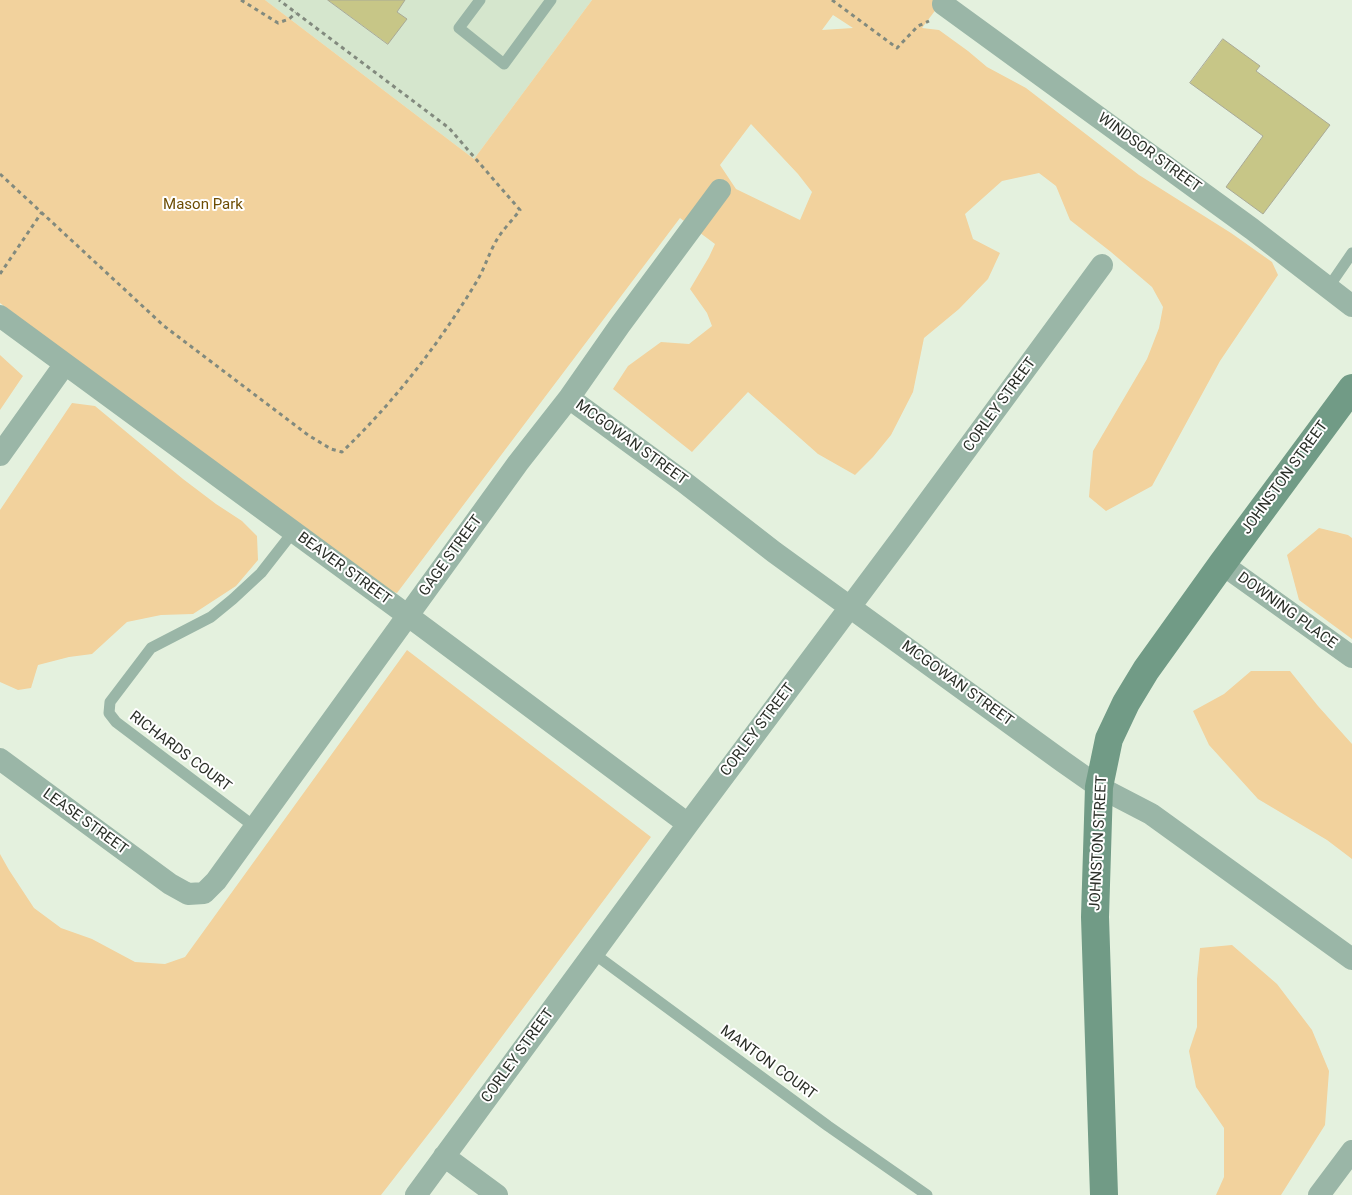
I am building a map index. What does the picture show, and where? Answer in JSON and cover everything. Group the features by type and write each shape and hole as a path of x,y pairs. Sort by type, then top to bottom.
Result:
{"main road":[{"name":"JOHNSTON STREET","path":"1104,1195 1095,917 1099,787 1100,775 1109,740 1126,703 1146,670 1352,388"}],"street":[{"name":"WINDSOR STREET","path":"943,4 1252,229 1352,306"},
{"name":"GAGE STREET","path":"170,884 188,894 204,893 216,881 518,464 569,398 620,325 720,190"},
{"name":"CORLEY STREET","path":"416,1195 1102,265"},
{"name":"BEAVER STREET","path":"0,316 408,615 688,824"},
{"path":"0,455 65,364"},
{"name":"MCGOWAN STREET","path":"569,398 684,482 774,552 1099,787 1151,814 1352,959"},
{"name":"DOWNING PLACE","path":"1222,564 1352,657"},
{"name":"LEASE STREET","path":"0,759 170,884"},
{"path":"1319,1195 1352,1151"},
{"path":"444,1156 497,1195"}],"lane":[{"path":"480,0 459,28 504,64 551,0"},
{"path":"1328,288 1352,253"},
{"name":"RICHARDS COURT","path":"255,828 116,722 109,713 110,702 151,648 211,617 261,573 293,532"},
{"name":"MANTON COURT","path":"593,953 828,1126 927,1195"}],"path":[{"path":"241,0 278,22 289,19 296,13"},
{"path":"0,174 164,326 308,435 331,449 342,452 374,421 433,347 478,280 495,242 520,210 449,128 279,0"},
{"path":"832,0 897,48 918,26 928,22 943,4"},
{"path":"0,274 42,212"}],"shaded area":[{"path":"265,0 592,0 474,159"}],"green space":[{"name":"Mason Park","path":"0,0 265,0 474,159 592,0 943,0 922,28 939,30 987,67 1026,88 1139,175 1231,233 1272,262 1278,275 1220,361 1152,486 1106,511 1089,497 1093,451 1147,359 1159,328 1163,307 1152,287 1070,220 1056,186 1039,173 1002,181 965,214 973,239 1000,253 988,279 959,309 924,338 913,392 891,435 855,475 818,454 748,392 692,452 613,389 628,366 661,342 689,344 712,326 707,313 690,289 715,244 680,218 397,593 381,588 0,303","holes":["833,15 853,28 822,30","751,124 798,174 812,192 800,220 736,189 720,165"]},
{"path":"0,355 23,376 0,410"},
{"path":"72,403 95,406 183,479 242,521 257,536 258,560 236,586 193,614 161,615 127,622 92,654 69,657 38,665 31,688 18,690 0,682 0,510"},
{"path":"1319,528 1348,535 1352,538 1352,639 1299,600 1287,555"},
{"path":"407,650 651,837 444,1114 381,1195 0,1195 0,854 34,908 61,928 92,939 135,962 165,964 185,957"},
{"path":"1251,671 1290,671 1352,744 1352,859 1327,840 1258,799 1209,745 1193,711 1224,694"},
{"path":"1232,945 1277,984 1312,1030 1329,1071 1325,1125 1281,1195 1216,1195 1224,1177 1224,1128 1196,1087 1189,1051 1197,1027 1197,979 1200,948"}],"building":[{"path":"328,0 405,0 397,12 407,19 388,44"},
{"path":"1223,39 1260,66 1256,71 1330,125 1263,214 1226,187 1263,136 1190,83"}]}
